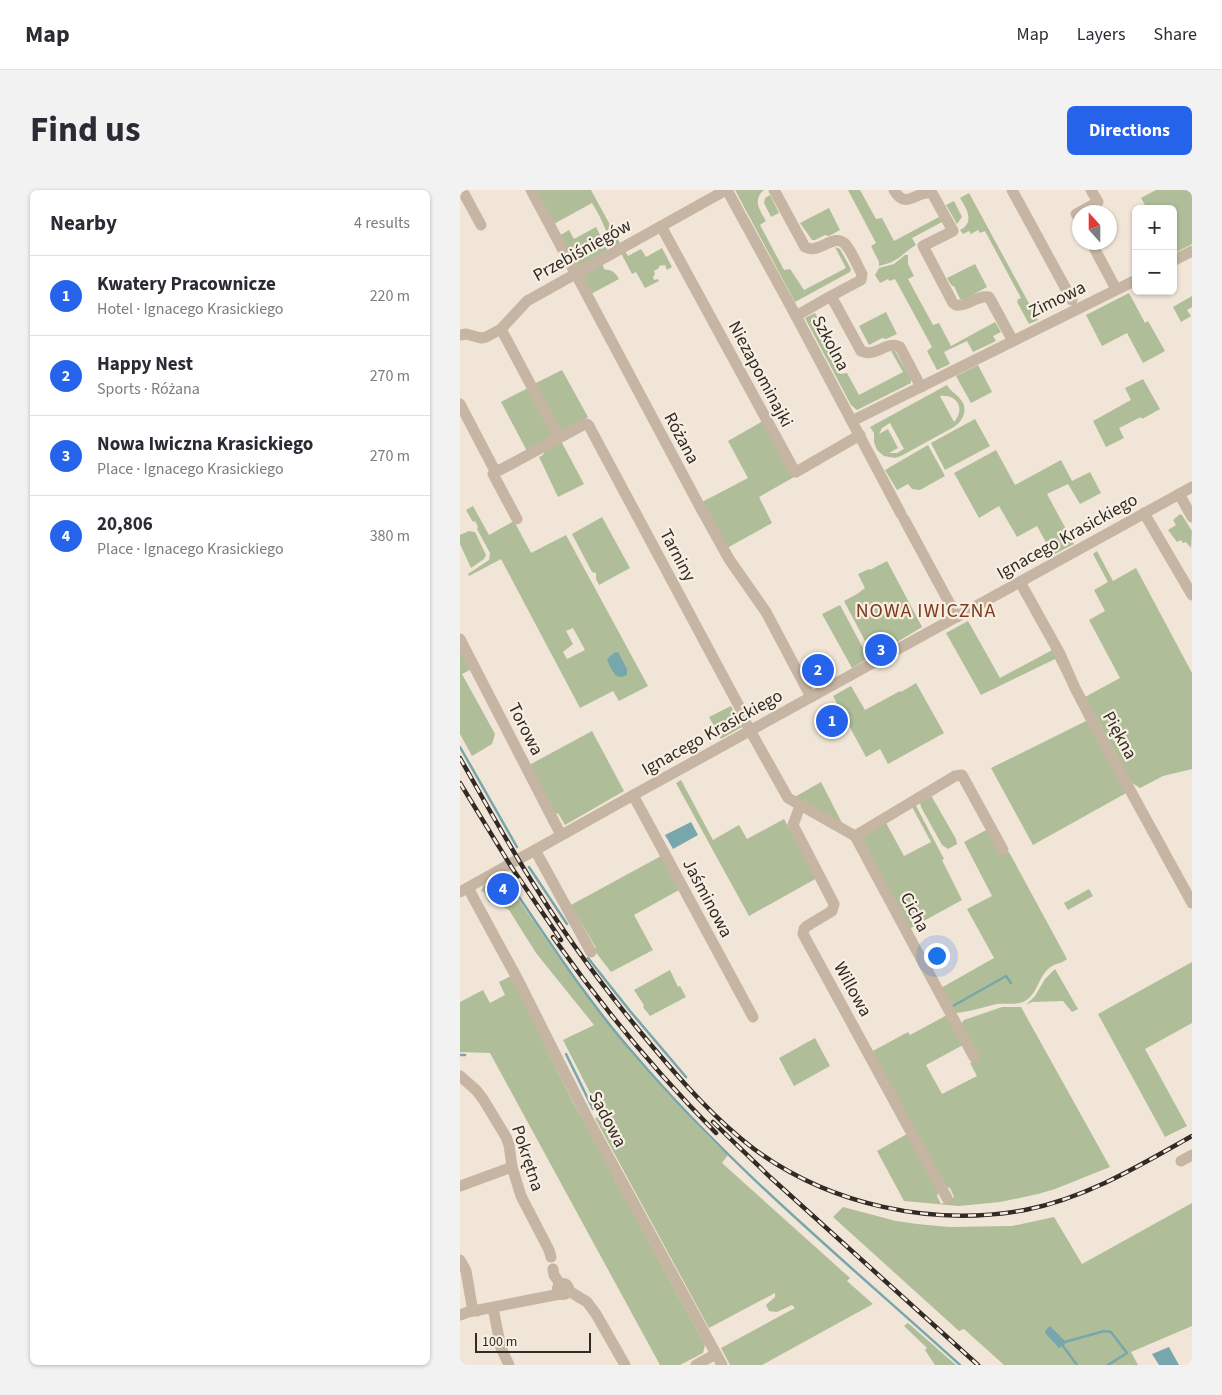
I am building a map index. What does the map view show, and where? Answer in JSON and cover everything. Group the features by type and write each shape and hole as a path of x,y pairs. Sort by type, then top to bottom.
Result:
{"street":[{"path":"462,190 481,225"},
{"name":"Różana","path":"531,190 699,505 729,559 766,612 811,697"},
{"name":"Przebiśniegów","path":"460,335 466,334 481,338 501,329 527,301 727,190"},
{"name":"Szkolna","path":"727,190 957,617"},
{"path":"774,190 807,249 814,250 831,242 840,241 845,244 862,274 861,280 796,316"},
{"path":"894,190 899,198 902,199 908,199 923,192 932,193 953,231 923,246 953,303 964,306 982,297 989,297 1013,341"},
{"path":"1012,190 1072,300"},
{"path":"1091,190 1098,202 1092,205"},
{"name":"Niezapominajki","path":"661,226 794,470 796,472 860,435"},
{"path":"1095,250 1116,289"},
{"path":"1177,259 1192,251"},
{"name":"Zimowa","path":"852,421 1132,282"},
{"path":"831,296 861,351 868,353 890,345 898,345 922,386"},
{"path":"501,329 560,438"},
{"path":"460,404 496,470 493,474 517,520"},
{"name":"Tarniny","path":"496,470 500,470 586,424 589,426 740,708 750,731"},
{"name":"Ignacego Krasickiego","path":"464,890 1192,487"},
{"path":"1179,494 1192,516"},
{"path":"1144,513 1192,595"},
{"name":"Piękna","path":"1020,582 1060,654 1092,720 1192,903"},
{"name":"Torowa","path":"460,640 561,835"},
{"path":"750,731 788,798 855,836 955,776 962,775 1004,850"},
{"name":"Jaśminowa","path":"633,795 753,1017"},
{"name":"Willowa","path":"800,806 793,825 834,904 832,911 807,926 803,934 947,1198"},
{"name":"Cicha","path":"855,836 974,1057"},
{"path":"535,850 591,952"},
{"name":"Sadowa","path":"464,890 517,978 589,1121 722,1365"},
{"name":"Pokrętna","path":"460,1076 483,1099 506,1137 509,1144 512,1167 525,1207 549,1250 554,1275 563,1290"},
{"path":"1180,1161 1192,1155"},
{"path":"461,1183 512,1167"},
{"path":"460,1260 466,1271 472,1306 477,1311"},
{"path":"460,1315 563,1290 587,1302 596,1314 625,1365"},
{"path":"493,1308 501,1348 509,1365"},
{"path":"696,1365 716,1354"}],"green space":[{"path":"536,190 591,190 621,245 614,248 592,203 552,225"},
{"path":"735,190 764,190 758,198 758,205 766,221 760,225 784,270 790,269 804,290 846,268 835,247 840,249 851,269 850,272 795,302"},
{"path":"848,190 860,190 876,219 882,218 894,241 939,217 942,222 912,238 916,245 901,257 879,266 871,246 876,243"},
{"path":"1156,190 1192,190 1192,244 1177,252 1177,205 1145,205 1141,198"},
{"path":"969,193 1038,320 1029,324 1017,302 1021,298 985,231 980,233 978,230 971,234 969,231 963,234 960,230 965,227 968,215 960,198"},
{"path":"770,195 779,213 771,217 764,203 765,198"},
{"path":"954,201 962,217 957,224 946,205"},
{"path":"829,208 840,230 829,236 825,235 812,240 800,223"},
{"path":"596,227 608,251 578,269 559,236 569,230 574,239"},
{"path":"662,248 672,267 667,270 665,265 659,266 654,271 653,277 654,280 658,279 659,281 645,288 636,272 632,274 621,253 625,251 628,256 641,249 646,257"},
{"path":"905,255 908,255 908,264 914,276 908,279 933,325 939,323 951,346 995,322 1001,332 993,336 996,341 973,352 967,341 944,352 950,364 937,370 927,351 932,347 895,279 889,281 888,279 880,283 875,275 879,268 894,264"},
{"path":"602,264 605,270 613,272 619,279 589,295 579,277"},
{"path":"975,264 987,287 965,299 960,299 954,286 952,286 947,278"},
{"path":"1129,293 1145,323 1148,321 1165,351 1143,363 1127,333 1102,346 1086,315"},
{"path":"1192,296 1192,307 1187,310 1191,316 1181,322 1173,307"},
{"path":"886,312 897,334 886,339 882,338 869,345 859,326"},
{"path":"815,313 822,326 816,329 840,374 847,373 859,395 903,372 891,351 895,351 911,379 911,383 857,410 851,405 805,318"},
{"path":"978,365 992,392 971,403 956,376"},
{"path":"562,370 588,417 560,433 534,384"},
{"path":"1143,379 1160,409 1142,419 1141,417 1119,428 1124,438 1106,447 1093,421 1131,400 1125,388"},
{"path":"947,385 961,400 964,408 963,416 956,426 895,458 884,456 877,450 874,442 874,433 870,427","holes":["940,396 951,397 958,403 958,417 954,422","890,423 904,449 897,453 889,453 898,448 888,429 879,434 882,428"]},
{"path":"528,388 554,436 527,451 501,402"},
{"path":"975,419 990,446 945,470 931,443"},
{"path":"763,421 794,477 759,497 772,523 727,548 702,502 748,478 728,441"},
{"path":"561,441 584,484 558,497 539,457 543,455 545,450"},
{"path":"928,445 945,476 920,490 912,489 908,484 897,490 885,470"},
{"path":"996,450 1015,485 1061,460 1072,481 1090,472 1101,493 1080,504 1068,484 1047,494 1074,544 1053,555 1037,526 1017,537 999,506 979,518 954,473"},
{"path":"473,506 489,535 514,521 531,553 566,535 648,686 619,701 613,691 580,708 501,559 469,576 468,574 489,560 490,553 477,529 475,521 473,522 466,510","holes":["573,628 585,650 567,659 563,652 573,644 566,631"]},
{"path":"1180,514 1192,531 1191,548 1186,542 1183,543 1181,540 1177,542 1168,530 1176,525 1173,520"},
{"path":"602,517 630,568 599,585 596,573 592,572 572,534"},
{"path":"469,531 475,532 486,555 484,559 471,568 460,544 460,535"},
{"path":"1097,551 1113,581 1136,568 1192,673 1192,769 1163,776 1140,788 1132,783 1085,697 1120,678 1089,620 1105,611 1094,590 1108,582 1093,554"},
{"path":"887,561 922,627 884,650 883,647 873,656 844,601 865,588 858,574"},
{"path":"840,605 867,659 852,668 822,614"},
{"path":"968,621 1000,678 1054,649 1128,792 1033,845 991,768 1086,721 1055,659 981,695 946,633"},
{"path":"460,646 472,669 462,674 495,734 492,744 472,756 460,734"},
{"path":"916,683 944,733 888,764 880,749 866,757 833,696 851,686 865,710"},
{"path":"731,706 734,712 736,712 742,727 721,739 709,717"},
{"path":"592,731 624,791 565,825 558,813 554,815 530,770 531,764"},
{"path":"681,780 713,840 739,825 747,839 784,819 817,878 749,916 676,783"},
{"path":"821,782 843,825 793,798"},
{"path":"932,797 956,839 957,844 948,849 942,845 921,807 920,802"},
{"path":"915,804 944,859 942,860 962,900 909,929 860,839 885,821 904,856 931,842 911,805"},
{"path":"988,829 1003,855 1009,852 1067,959 1047,970 1034,993 1025,1001 997,1004 955,1013 941,988 994,958 967,909 992,896 964,842"},
{"path":"661,856 679,890 634,915 653,950 611,972 594,950 596,948 571,905"},
{"path":"504,874 518,899 595,1007 649,1073 728,1155 722,1163 850,1278 847,1281 873,1304 762,1365 730,1365 721,1348 795,1308 792,1305 777,1312 769,1311 766,1305 775,1297 775,1293 709,1328 595,1118 602,1116 563,1040 594,1025 536,953 509,910 489,902 483,891 481,892 483,886 492,881 503,898 512,892 505,880 497,885 494,880"},
{"path":"1089,889 1093,896 1068,910 1064,903"},
{"path":"1192,962 1192,1023 1145,1049 1187,1126 1165,1137 1098,1014"},
{"path":"1055,969 1078,1009 1072,1012 1063,1001 1032,1002 1026,1005 1035,996 1045,979"},
{"path":"670,970 678,987 680,986 686,997 650,1016 634,990"},
{"path":"511,976 574,1104 705,1345 703,1353 680,1365 660,1365 490,1053 460,1052 460,1002 483,990 490,1003 505,995 499,982"},
{"path":"1002,1007 1021,1007 1110,1167 1055,1189 1000,1202 959,1206 904,1201 877,1151 907,1134 939,1191 937,1196 941,1204 954,1197 950,1188 945,1187 871,1052 908,1032 910,1035 947,1015 963,1045 926,1065 942,1094 977,1076 970,1063 977,1060 961,1024 964,1020"},
{"path":"815,1038 830,1066 794,1086 779,1058"},
{"path":"1192,1203 1192,1326 1131,1352 1138,1365 1004,1365 964,1329 959,1331 833,1217 843,1207 896,1221 949,1227 1012,1226 1054,1217 1082,1264"},
{"path":"908,1323 956,1365 935,1365 925,1350 927,1348 904,1326"}],"water":[{"path":"618,652 627,669 627,675 622,677 616,676 607,659"},
{"path":"691,822 698,835 673,849 665,835"},
{"path":"1050,1326 1065,1341 1065,1344 1059,1348 1045,1333"},
{"path":"1169,1347 1179,1365 1159,1365 1152,1354"}],"waterway":[{"path":"460,747 517,847"},
{"path":"529,867 567,924"},
{"path":"517,894 603,1016 672,1097 751,1177 960,1365"},
{"path":"588,958 686,1077"},
{"path":"953,1006 1006,976 1011,983"},
{"path":"566,1054 593,1109"},
{"path":"460,1055 465,1055"},
{"path":"1065,1342 1104,1331 1111,1332 1127,1353 1108,1365"},
{"path":"1063,1346 1077,1365"}],"railway":[{"path":"460,758 508,842 551,911 592,971 652,1046 700,1100 740,1138 784,1168 815,1185 883,1207 918,1213 954,1216 990,1215 1025,1210 1069,1198 1112,1180 1192,1136"},
{"path":"460,783 512,868 561,940"},
{"path":"553,937 630,1038 716,1133"},
{"path":"713,1122 770,1177 978,1365"}],"place":[{"name":"Nowa Iwiczna Krasickiego","path":"881,650"},
{"name":"Happy Nest","path":"818,670"},
{"name":"Kwatery Pracownicze","path":"832,721"},
{"name":"20,806","path":"503,889"}],"district":[{"name":"NOWA IWICZNA","path":"926,610"}]}
